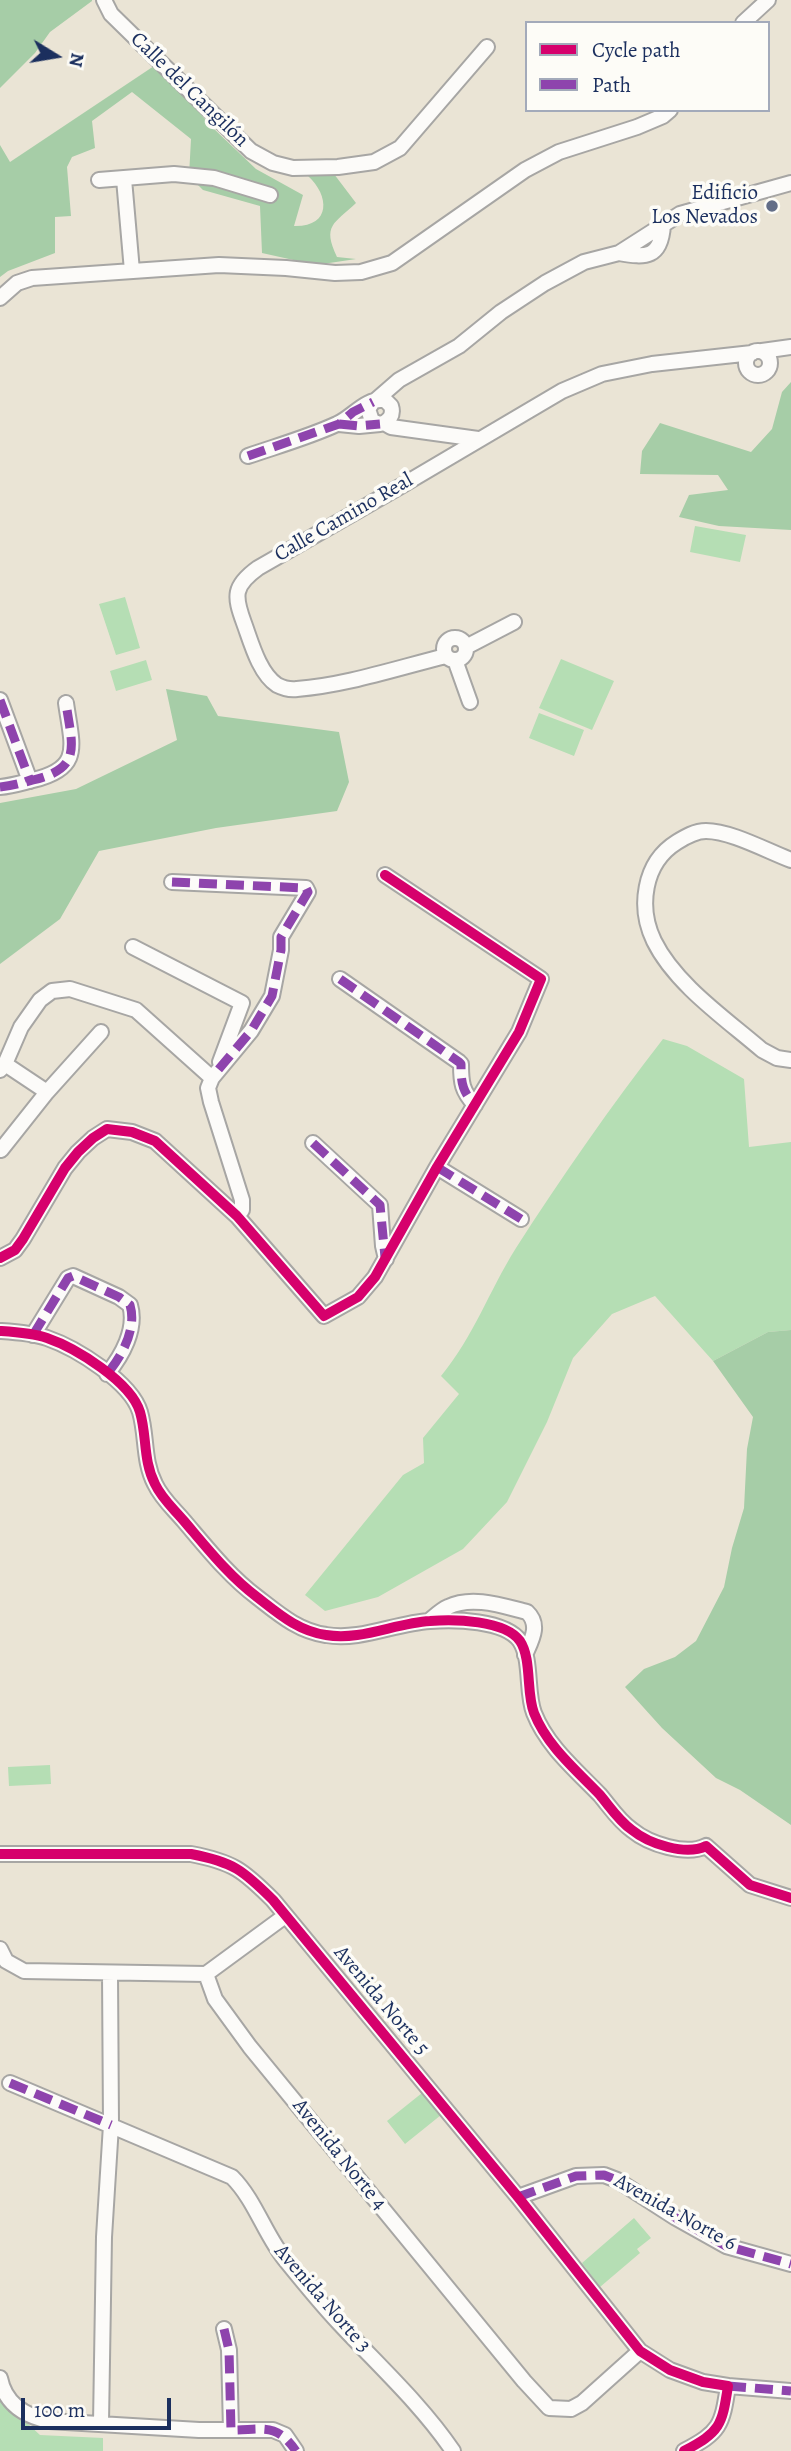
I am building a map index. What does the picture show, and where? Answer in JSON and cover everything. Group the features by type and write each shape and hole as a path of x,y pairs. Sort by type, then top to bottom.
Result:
{"street":[{"name":"Calle del Cangilón","path":"104,0 111,14 251,151 273,163 293,167 338,167 374,162 400,148 486,47"},
{"path":"745,21 768,0"},
{"path":"0,299 17,284 32,278 219,265 335,273 361,272 391,263 525,170 559,152 637,127 668,112"},
{"path":"99,180 174,174 214,178 270,195"},
{"path":"124,178 132,271"},
{"path":"356,419 399,380 459,346 501,312 545,283 584,262 619,253 668,220 689,211 791,183"},
{"name":"Calle Camino Real","path":"514,622 466,647 458,638 451,639 445,644 450,658 295,690 283,688 267,676 254,650 237,600 238,587 245,577 258,568 562,391 602,374 652,364 791,349"},
{"name":"Calle Camino Real","path":"714,358 761,372 791,349"},
{"path":"757,352 770,359 761,372 747,367 746,362 757,352"},
{"path":"382,424 390,418 399,380"},
{"path":"382,424 369,417 368,409 374,401 385,400 409,429"},
{"path":"248,456 356,419 391,427 478,439"},
{"path":"450,658 470,702"},
{"path":"0,700 30,781"},
{"path":"0,787 51,775 61,770 69,761 72,746 66,704"},
{"path":"791,860 721,833 703,830 687,835 670,846 656,863 646,885 644,914 655,943 682,981 762,1050 777,1058 791,1060"},
{"path":"0,1258 15,1250 65,1168 78,1152 107,1129 132,1132 155,1141 237,1216 324,1316 358,1297 386,1259 437,1167 519,1031 541,979 385,875"},
{"path":"172,882 306,888 308,892 281,937 272,996 250,1031 215,1074"},
{"path":"133,947 242,1003 208,1088 242,1200 242,1210 237,1216"},
{"path":"340,979 459,1062 461,1086 475,1105"},
{"path":"47,1092 3,1067 21,1027 40,1000 52,990 71,989 136,1010 215,1074"},
{"path":"1,1150 47,1092 101,1032"},
{"path":"313,1143 380,1205 386,1259"},
{"path":"437,1167 521,1219"},
{"path":"33,1335 68,1278 73,1276 119,1297 130,1305 131,1325 116,1363 107,1374"},
{"path":"0,1331 33,1335 70,1347 107,1374 132,1397 140,1412 148,1470 169,1506 245,1588 284,1618 294,1625 326,1635 354,1635 429,1620 488,1624 511,1632 521,1642 533,1710 544,1734 620,1820 645,1838 663,1844 699,1850 706,1846 750,1885 791,1898"},
{"path":"429,1620 448,1606 466,1603 485,1602 527,1612 534,1623 534,1635 525,1655"},
{"name":"Avenida Norte 5","path":"0,1854 171,1853 216,1859 246,1873 273,1900 518,2197 640,2351"},
{"path":"0,1950 6,1961 24,1970 206,1974 285,1916"},
{"path":"101,2423 104,2237 111,2124 110,1973"},
{"name":"Avenida Norte 4","path":"206,1974 215,1999 250,2048 549,2408 571,2409 582,2403 640,2351"},
{"name":"Avenida Norte 3","path":"9,2082 232,2177 244,2190 275,2247 338,2322 397,2382 453,2451"},
{"name":"Avenida Norte 6","path":"518,2197 576,2176 604,2175 617,2180 726,2246 791,2263"},
{"path":"224,2329 229,2350 231,2430"},
{"path":"640,2351 680,2374 703,2382 791,2391"},
{"path":"0,2378 4,2394 31,2417 49,2421 273,2430 285,2435 296,2451"},
{"path":"684,2451 712,2435 720,2425 728,2386"}],"green space":[{"path":"0,0 92,1 50,32 35,53 0,88"},
{"path":"157,64 212,127 256,169 303,195 294,226 315,221 323,209 320,192 308,176 334,174 356,203 333,226 333,246 337,257 356,259 316,265 262,253 260,206 203,190 189,176 191,139 132,92 92,121 95,148 72,157 67,167 71,216 55,217 55,253 8,271 0,277 0,145 10,162"},
{"path":"791,382 791,530 719,526 679,517 689,495 728,490 718,475 640,474 642,451 660,423 751,452 772,429 782,392"},
{"path":"695,526 746,535 740,562 690,552"},
{"path":"125,597 140,648 116,655 99,604"},
{"path":"561,659 614,681 592,730 539,708"},
{"path":"146,660 152,680 116,691 110,671"},
{"path":"166,689 207,696 218,716 339,732 349,782 337,811 216,828 99,851 60,919 0,964 0,803 76,789 177,740"},
{"path":"539,713 584,730 574,756 529,738"},
{"path":"663,1039 687,1046 744,1079 749,1147 791,1142 791,1330 768,1332 713,1361 655,1296 612,1314 573,1358 547,1422 507,1502 463,1549 378,1597 325,1611 305,1595 403,1475 424,1463 423,1438 459,1394 441,1376 463,1345 506,1264 533,1221"},
{"path":"791,1330 791,1825 740,1790 716,1778 662,1728 625,1687 644,1669 675,1657 696,1641 724,1587 744,1508 747,1449 753,1417 713,1361 768,1332"},
{"path":"50,1765 51,1784 9,1786 8,1767"},
{"path":"422,2093 441,2115 405,2144 387,2121"},
{"path":"634,2218 651,2238 637,2249 640,2253 600,2287 582,2263"},
{"path":"0,2398 40,2435 103,2438 103,2451 0,2451"}],"marked path":[{"path":"248,456 339,424 353,412 373,402"},
{"path":"339,424 380,424"},
{"path":"0,700 30,781"},
{"path":"0,787 49,775 67,762 71,743 66,703"},
{"path":"172,882 306,888 308,892 281,937 272,996 251,1031 218,1070"},
{"path":"340,979 459,1062 463,1086 475,1105"},
{"path":"313,1143 380,1205 385,1257"},
{"path":"437,1167 521,1219"},
{"path":"33,1335 68,1278 73,1276 119,1297 130,1305 130,1333 123,1351 107,1374"},
{"path":"10,2083 111,2125"},
{"path":"518,2197 576,2176 604,2175 617,2180 726,2246 791,2264"},
{"path":"224,2329 229,2350 231,2430 260,2429 275,2432 282,2435 296,2451"},
{"path":"728,2386 791,2391"}],"cycle path":[{"path":"0,1258 15,1250 65,1168 78,1152 107,1129 132,1132 155,1141 237,1216 324,1316 358,1297 375,1277 437,1167 519,1032 541,979 385,875"},
{"path":"0,1331 35,1335 59,1343 87,1358 126,1389 140,1412 151,1475 161,1494 228,1571 281,1615 306,1630 326,1635 352,1636 417,1622 440,1620 478,1622 513,1634 524,1648 532,1705 546,1736 623,1822 639,1835 668,1847 688,1850 706,1846 750,1885 791,1898"},
{"path":"0,1854 191,1854 227,1864 253,1881 273,1900 518,2197 640,2351 670,2370 703,2382 728,2386 724,2410 717,2426 712,2433 684,2451"}],"place":[{"name":"Edificio Los Nevados","path":"772,206"}]}
